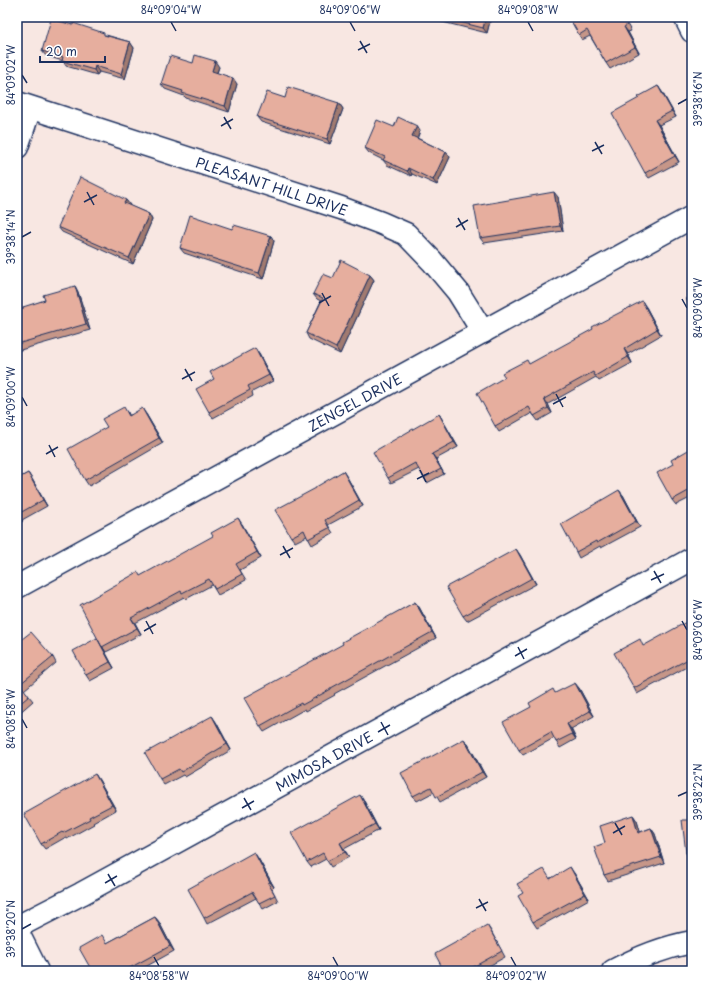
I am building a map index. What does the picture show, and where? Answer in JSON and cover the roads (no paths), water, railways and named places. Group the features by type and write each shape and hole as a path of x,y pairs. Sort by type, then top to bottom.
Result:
{"street":[{"path":"685,17 692,31"},
{"path":"17,147 23,106"},
{"name":"PLEASANT HILL DRIVE","path":"23,106 341,208 382,223 406,234 432,261 458,292 483,332"},
{"name":"ZENGEL DRIVE","path":"17,587 692,217"},
{"name":"MIMOSA DRIVE","path":"17,927 175,843 692,559"},
{"path":"17,931 37,971"},
{"path":"614,971 624,965 656,952 692,942"}]}
